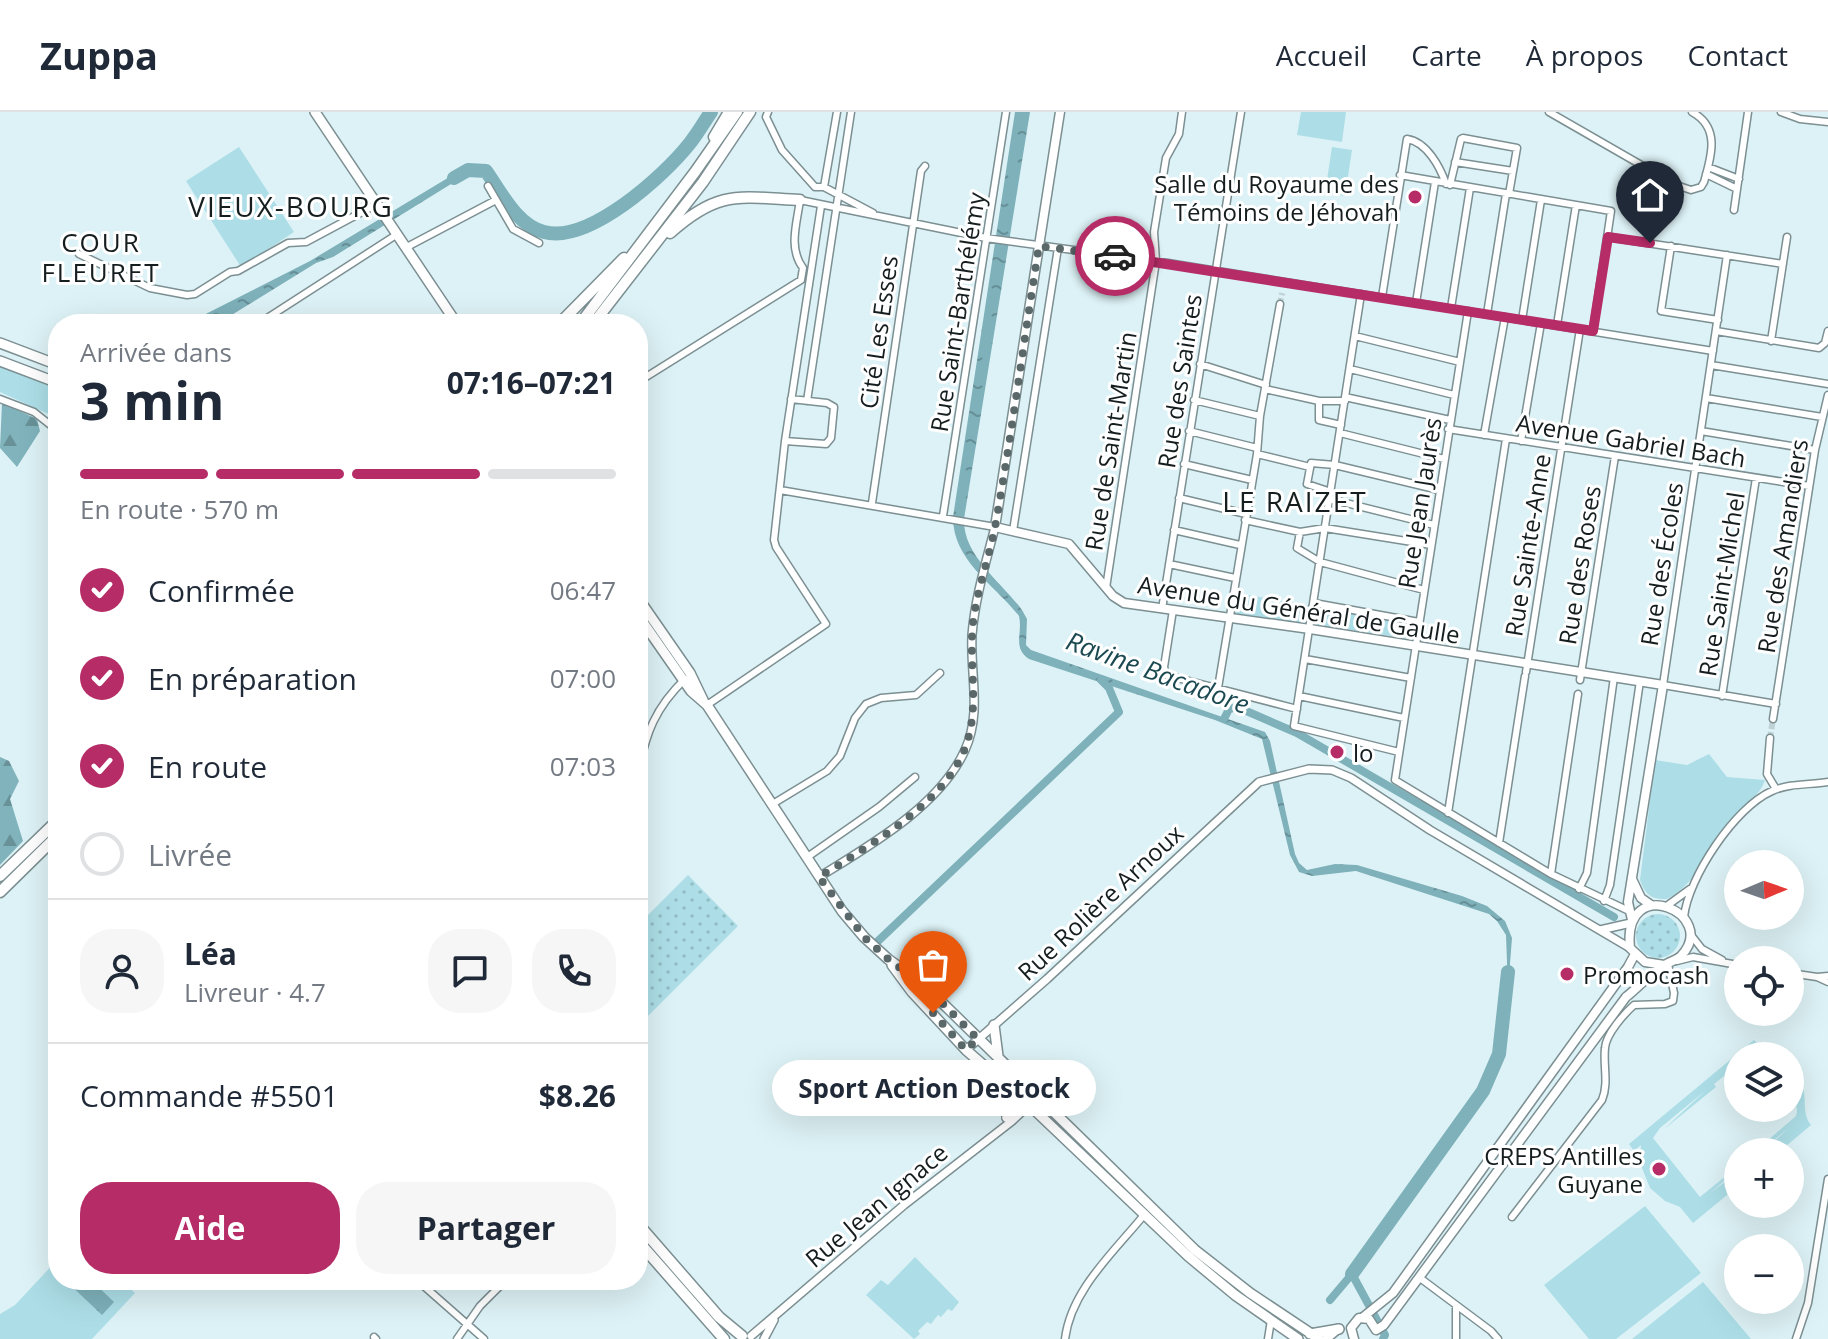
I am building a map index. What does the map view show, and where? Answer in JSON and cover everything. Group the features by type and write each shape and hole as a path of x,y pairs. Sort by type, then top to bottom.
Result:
{"highway":[{"path":"689,180 729,112"},
{"path":"588,314 737,112"},
{"path":"606,314 645,256 703,182 750,112"},
{"path":"645,256 703,207 727,197 800,200"},
{"path":"609,309 677,226"},
{"path":"569,314 646,237"},
{"path":"601,314 638,266"},
{"path":"0,876 48,830"},
{"path":"0,892 48,845"},
{"path":"648,1235 719,1317 747,1338"},
{"path":"648,1252 724,1339"}],"main road":[{"path":"315,112 450,314"},
{"path":"995,527 1060,112"},
{"path":"0,343 48,361"},
{"path":"0,361 48,379"},
{"name":"Avenue du Général de Gaulle","path":"995,527 1069,544 1122,602 1473,655 1526,670 1614,677 1663,685"},
{"path":"648,614 806,858 864,937 925,986 1195,1250 1250,1293 1314,1336 1339,1329"},
{"path":"648,628 687,677"},
{"name":"Rue des Écoles","path":"1631,918 1632,879 1663,685"},
{"path":"1632,879 1641,898 1651,905"},
{"path":"1326,1339 1364,1316 1393,1293 1470,1190 1628,967 1632,951 1631,918 1651,905 1668,905 1684,917 1689,930 1686,948 1626,997 1420,1278 1377,1331 1372,1321 1364,1316"},
{"path":"1632,951 1645,962 1669,963"},
{"path":"888,959 912,992 966,1050 1027,1102 1188,1256 1270,1324 1298,1339"},
{"path":"994,1025 998,1056"},
{"path":"987,1066 1005,1089 1004,1122"},
{"path":"1354,1339 1351,1332 1364,1316"}],"street":[{"path":"768,112 766,117 782,150 815,187"},
{"path":"824,187 837,112"},
{"path":"807,401 851,112"},
{"name":"Rue Saint-Barthélémy","path":"945,517 1006,112"},
{"name":"Rue de Saint-Martin","path":"1106,588 1156,261 1154,232 1166,158 1179,134 1182,112"},
{"name":"Rue des Saintes","path":"1162,609 1241,112"},
{"path":"1549,112 1676,185 1697,189 1701,187 1707,170 1712,133 1703,119 1692,112"},
{"path":"1734,210 1748,112"},
{"path":"1781,112 1800,119 1828,122"},
{"path":"1448,185 1462,138 1517,148 1487,314"},
{"path":"1382,297 1406,141 1410,139 1423,146 1448,185"},
{"path":"1455,162 1513,171"},
{"name":"Cité Les Esses","path":"872,503 911,224 921,171 925,166"},
{"path":"1707,170 1739,179"},
{"path":"1707,170 1737,189"},
{"path":"1400,175 1611,211 1593,331"},
{"path":"1416,303 1435,182"},
{"path":"488,186 513,229 539,243"},
{"path":"648,376 801,280 803,268 795,256 794,247 800,200 815,187 837,193 880,217"},
{"path":"1451,308 1470,188"},
{"path":"405,248 496,200"},
{"path":"800,200 989,239 1215,270 1713,351"},
{"path":"1522,320 1541,200"},
{"path":"1557,325 1576,205"},
{"path":"705,703 826,624 774,540 785,441 821,206"},
{"path":"79,254 150,288 195,294 230,272 238,271 288,243 306,242 380,208"},
{"path":"273,314 394,231"},
{"path":"1608,237 1783,264"},
{"path":"1771,341 1787,237"},
{"path":"1671,246 1661,311 1718,320"},
{"path":"1013,531 1058,248"},
{"name":"Rue des Écoles","path":"1663,685 1727,255"},
{"path":"1282,293 1284,282"},
{"path":"1361,294 1294,726 1399,752"},
{"path":"1218,688 1280,304"},
{"name":"Rue Jean Jaurès","path":"1448,813 1395,780 1468,311"},
{"path":"1484,435 1505,317"},
{"path":"1521,441 1541,323"},
{"name":"Rue Sainte-Anne","path":"1499,843 1580,329"},
{"path":"1716,331 1822,347 1828,331"},
{"path":"1355,336 1460,362"},
{"path":"1200,364 1319,401 1345,399 1450,420"},
{"path":"1711,365 1828,384"},
{"path":"1350,369 1454,395"},
{"name":"Rue des Amandiers","path":"1776,704 1815,450 1828,395"},
{"path":"1706,398 1822,417"},
{"name":"Cité Les Esses","path":"785,441 822,444 830,441 834,407 791,399"},
{"path":"1,400 34,412 48,423"},
{"path":"1194,400 1260,416"},
{"path":"1319,401 1319,420 1444,459"},
{"name":"Avenue Gabriel Bach","path":"1448,429 1809,486"},
{"path":"1189,431 1310,467"},
{"path":"1701,431 1815,450"},
{"path":"1506,439 1448,813 1631,918"},
{"name":"Rue des Roses","path":"1580,676 1615,456"},
{"path":"1434,525 1330,495 1307,484 1310,467 1314,463 1335,465 1439,490"},
{"path":"1184,464 1252,480"},
{"name":"Rue Saint-Michel","path":"1722,696 1756,478"},
{"name":"Avenue du Général de Gaulle","path":"780,490 872,503 995,527"},
{"path":"1179,498 1300,532 1325,528 1431,545"},
{"path":"819,877 904,820 956,768 966,749 974,721 972,635 995,527"},
{"path":"1174,530 1240,545"},
{"path":"1300,532 1297,548 1320,562 1424,590"},
{"path":"1169,564 1235,578"},
{"path":"1314,603 1419,622"},
{"path":"1173,610 1164,667 1166,675 1297,709"},
{"path":"1305,659 1411,678"},
{"path":"771,805 827,771 840,756 855,718 866,704 881,698 916,695 940,673"},
{"path":"648,732 666,697 687,677"},
{"path":"1579,889 1587,873 1614,677"},
{"path":"1604,901 1610,885 1640,681"},
{"name":"Avenue du Général de Gaulle","path":"1663,685 1776,704"},
{"path":"1551,874 1578,694"},
{"path":"1299,696 1404,718"},
{"path":"1773,719 1776,704"},
{"path":"1770,738 1767,774 1776,789"},
{"name":"Rue Rolière Arnoux","path":"966,1050 1259,782 1309,769 1332,770 1351,778 1430,830 1600,930"},
{"path":"806,858 879,807 915,777"},
{"path":"1668,905 1690,889 1737,820 1752,804 1776,789 1825,784"},
{"path":"1684,917 1690,889"},
{"path":"1600,930 1631,918"},
{"path":"1600,930 1632,951"},
{"path":"1689,930 1702,949 1724,960"},
{"path":"1512,1217 1602,1100 1606,1084 1607,1039 1634,1005 1673,1001 1669,963 1693,957 1724,962"},
{"path":"1804,975 1828,979"},
{"name":"Rue Jean Ignace","path":"747,1338 1036,1094"},
{"path":"1796,1339 1808,1303 1828,1179"},
{"path":"1065,1339 1071,1310 1093,1277 1144,1215"},
{"path":"1420,1278 1498,1339"},
{"path":"428,1290 484,1339"},
{"path":"457,1339 466,1324 497,1290"},
{"path":"1456,1305 1456,1339"},
{"name":"Rue Jean Ignace","path":"764,1339 777,1315"},
{"path":"1268,1339 1270,1324"}],"shaded area":[{"path":"1301,112 1346,112 1342,142 1297,135"},
{"path":"239,147 294,232 241,267 186,181"},
{"path":"1332,147 1352,150 1345,196 1325,193"},
{"path":"0,362 48,381 48,414 0,392"},
{"path":"1236,593 1415,623 1413,639 1233,613"},
{"path":"1709,754 1727,777 1765,780 1755,796 1725,827 1688,883 1667,899 1657,899 1647,893 1640,880 1655,760 1687,765"},
{"path":"688,875 738,926 648,1016 648,915"},
{"path":"1658,914 1674,920 1680,936 1674,952 1658,958 1642,952 1636,936 1642,920"},
{"path":"1724,1065 1724,1076 1714,1084 1716,1087 1663,1130 1705,1091 1660,1128 1653,1138 1700,1197 1724,1177 1710,1193 1724,1182 1724,1198 1693,1223 1680,1207 1665,1201 1650,1188 1640,1163 1631,1165 1630,1161 1640,1157 1641,1145 1634,1151 1629,1144"},
{"path":"1804,1091 1807,1119 1811,1125 1796,1138 1778,1138 1789,1128 1776,1138 1770,1138 1789,1122 1804,1122"},
{"path":"1645,1206 1701,1273 1616,1339 1589,1339 1544,1285"},
{"path":"915,1257 959,1302 952,1311 948,1309 941,1317 938,1315 931,1324 927,1322 914,1339 866,1295 881,1280 888,1285"},
{"path":"48,1270 48,1290 132,1290 135,1293 92,1339 0,1339 0,1314 15,1305"},
{"path":"1703,1282 1724,1307 1724,1314 1730,1314 1751,1339 1632,1339"}],"green space":[{"path":"2,403 37,419 40,431 17,467 0,448"},
{"path":"0,757 9,761 19,781 10,799 23,841 0,865"}],"water":[{"path":"1015,112 1030,112 964,519 965,532 976,556 1027,619 1026,645 1031,650 1265,732 1270,741 1299,863 1307,870 1335,864 1357,865 1487,906 1505,921 1512,938 1508,989 1506,935 1489,914 1356,871 1312,876 1299,872 1290,855 1262,739 1215,720 1029,659 1019,645 1019,616 977,571 960,547 953,517"},
{"path":"461,170 468,170 464,176 333,257 316,263 233,314 206,314 310,261"},
{"path":"76,1290 101,1290 114,1302 102,1315"}],"waterway":[{"path":"454,178 468,170 486,171 510,207 534,229 562,233 582,228 624,204 663,173 693,139 711,112"},
{"path":"877,942 1119,712 1109,688 1101,680"},
{"path":"1224,719 1229,709 1237,707 1297,733 1614,917"},
{"name":"Ravine Bacadore","path":"1352,1274 1483,1091 1499,1054 1508,972"},
{"path":"1330,1300 1352,1274 1385,1335 1383,1339"}],"tunnel":[{"path":"1280,304 1282,293"},
{"path":"1770,738 1773,719"}],"way so far":[{"path":"933,1013 966,1050 978,1039 925,986 864,937 819,877 871,845 919,808 956,768 966,749 974,721 974,619 995,527 1039,246 1115,256"}],"place":[{"name":"Salle du Royaume des Témoins de Jéhovah","path":"1415,197"},
{"name":"lo","path":"1337,752"},
{"name":"Promocash","path":"1567,974"},
{"name":"Sport Action Destock","path":"933,1013"},
{"name":"CREPS Antilles Guyane","path":"1659,1169"}],"district":[{"name":"VIEUX-BOURG","path":"291,206"},
{"name":"COUR FLEURET","path":"101,257"},
{"name":"LE RAIZET","path":"1295,501"}],"route":[{"path":"1115,256 1593,331 1608,237 1650,243"}]}
